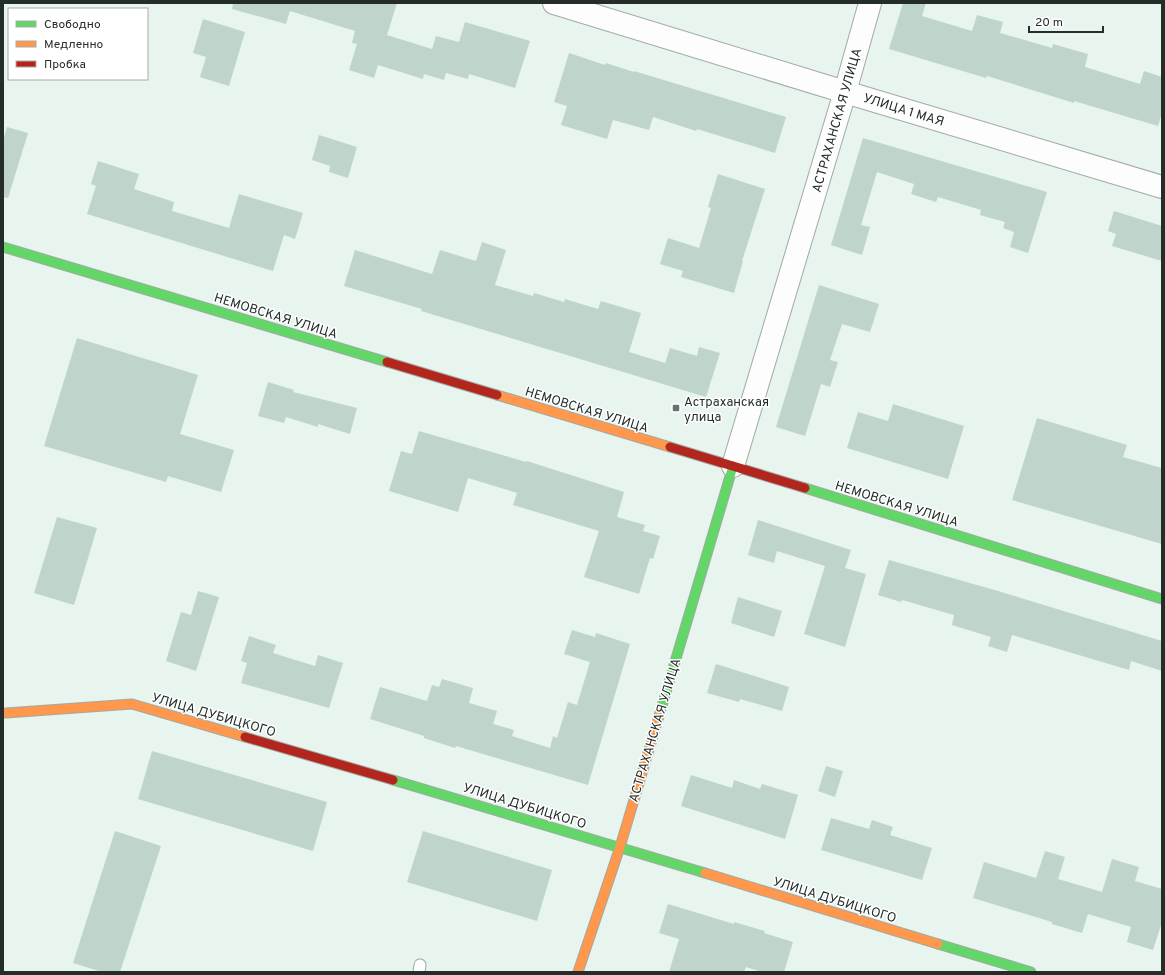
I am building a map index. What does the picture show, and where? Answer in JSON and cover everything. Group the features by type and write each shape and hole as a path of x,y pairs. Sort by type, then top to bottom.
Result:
{"street":[{"name":"УЛИЦА 1 МАЯ","path":"554,3 1162,187"},
{"name":"АСТРАХАНСКАЯ УЛИЦА","path":"578,972 620,847 845,92 870,3"},
{"name":"НЕМОВСКАЯ УЛИЦА","path":"3,247 733,466 1162,599"},
{"name":"УЛИЦА ДУБИЦКОГО","path":"6,713 132,704 620,847 1031,972"}],"building":[{"path":"233,3 397,3 387,35 432,49 436,36 459,42 465,22 530,41 515,88 469,74 468,79 446,73 444,80 424,74 423,79 378,65 374,78 349,70 357,44 352,43 355,31 290,11 286,24 232,9"},
{"path":"903,3 926,3 922,16 972,31 977,15 1003,22 1000,33 1052,48 1053,44 1088,54 1085,67 1140,84 1144,71 1162,77 1162,113 1158,126 889,49"},
{"path":"203,19 245,32 229,86 200,77 206,57 193,53"},
{"path":"569,53 605,65 606,63 634,71 786,117 775,153 697,129 696,131 653,117 649,130 613,120 607,139 561,125 567,106 554,102"},
{"path":"7,127 28,133 8,198 3,197 3,141"},
{"path":"319,135 357,147 348,178 329,172 330,166 312,160"},
{"path":"863,138 1047,192 1028,253 1010,247 1014,232 1003,228 1005,222 980,215 981,210 938,197 936,202 911,194 914,184 877,172 861,225 870,227 862,255 831,245"},
{"path":"98,161 139,174 134,189 174,202 172,211 229,228 239,194 303,213 295,239 284,235 273,271 87,214 96,186 91,184"},
{"path":"718,174 765,189 742,261 734,293 681,277 683,271 660,264 668,238 699,248 711,208 708,207"},
{"path":"1114,211 1162,226 1162,261 1112,246 1116,234 1108,231"},
{"path":"482,242 506,250 495,285 533,296 534,293 564,302 565,299 598,309 601,301 641,313 629,352 665,363 670,348 697,356 699,347 720,353 706,397 421,311 422,309 344,286 355,250 432,274 440,250 476,261"},
{"path":"819,285 879,304 870,332 842,324 830,360 838,362 830,387 821,384 805,436 776,427"},
{"path":"77,338 198,375 180,434 234,450 221,492 168,476 166,482 44,446"},
{"path":"268,382 294,390 293,392 357,408 350,434 318,424 318,427 286,417 284,423 258,416"},
{"path":"893,404 964,426 948,479 847,448 858,412 888,421"},
{"path":"1037,418 1127,445 1123,457 1162,468 1162,544 1012,500"},
{"path":"419,431 526,462 527,461 624,492 617,517 645,525 643,531 660,536 653,559 650,558 639,594 584,577 599,531 513,505 517,493 468,478 458,512 389,491 401,451 412,454"},
{"path":"57,517 97,528 74,605 34,593"},
{"path":"758,520 851,550 845,568 866,574 845,647 804,634 825,566 777,551 774,563 748,555"},
{"path":"889,560 998,591 1162,641 1162,671 1131,661 1129,670 1012,635 1007,652 988,646 991,637 952,625 954,615 902,600 901,602 878,595"},
{"path":"198,591 219,597 196,671 166,661 181,612 191,615"},
{"path":"738,597 782,611 774,637 731,623"},
{"path":"572,630 595,637 596,633 630,644 588,785 456,746 455,748 424,738 424,736 370,719 380,687 427,701 432,685 439,687 442,679 473,688 469,703 497,711 493,724 514,730 512,736 550,748 553,736 557,738 568,702 577,705 590,662 564,654"},
{"path":"249,636 276,645 273,653 315,666 318,655 343,663 329,708 241,683 247,663 241,661"},
{"path":"716,664 789,687 782,711 740,699 739,702 707,693"},
{"path":"152,751 327,802 313,851 138,799"},
{"path":"826,766 843,771 835,797 818,791"},
{"path":"691,775 732,788 734,780 760,789 762,784 798,795 785,839 681,806"},
{"path":"831,818 869,829 872,820 893,827 890,835 932,848 922,880 821,850"},
{"path":"115,831 161,846 120,972 102,972 73,963"},
{"path":"423,831 552,870 537,921 407,882"},
{"path":"1045,851 1065,857 1058,879 1102,892 1112,859 1139,867 1135,881 1162,889 1162,922 1153,950 1127,942 1131,927 1088,914 1082,933 1052,924 1052,922 973,898 984,862 1036,878"},
{"path":"668,904 734,924 734,922 765,931 764,933 793,942 784,972 762,972 746,967 744,972 669,972 679,939 659,933"}],"traffic: fast":[{"path":"3,247 387,362"},
{"path":"659,716 733,466"},
{"path":"805,488 1162,599"},
{"path":"393,780 705,873"},
{"path":"938,944 1031,972"}],"traffic: slow":[{"path":"497,395 670,447"},
{"path":"6,713 132,704 245,737"},
{"path":"578,972 620,847 659,716"},
{"path":"705,873 938,944"}],"traffic: jam":[{"path":"387,362 497,395"},
{"path":"670,447 805,488"},
{"path":"245,737 393,780"}],"place":[{"name":"Астраханская улица","path":"676,408"}]}
